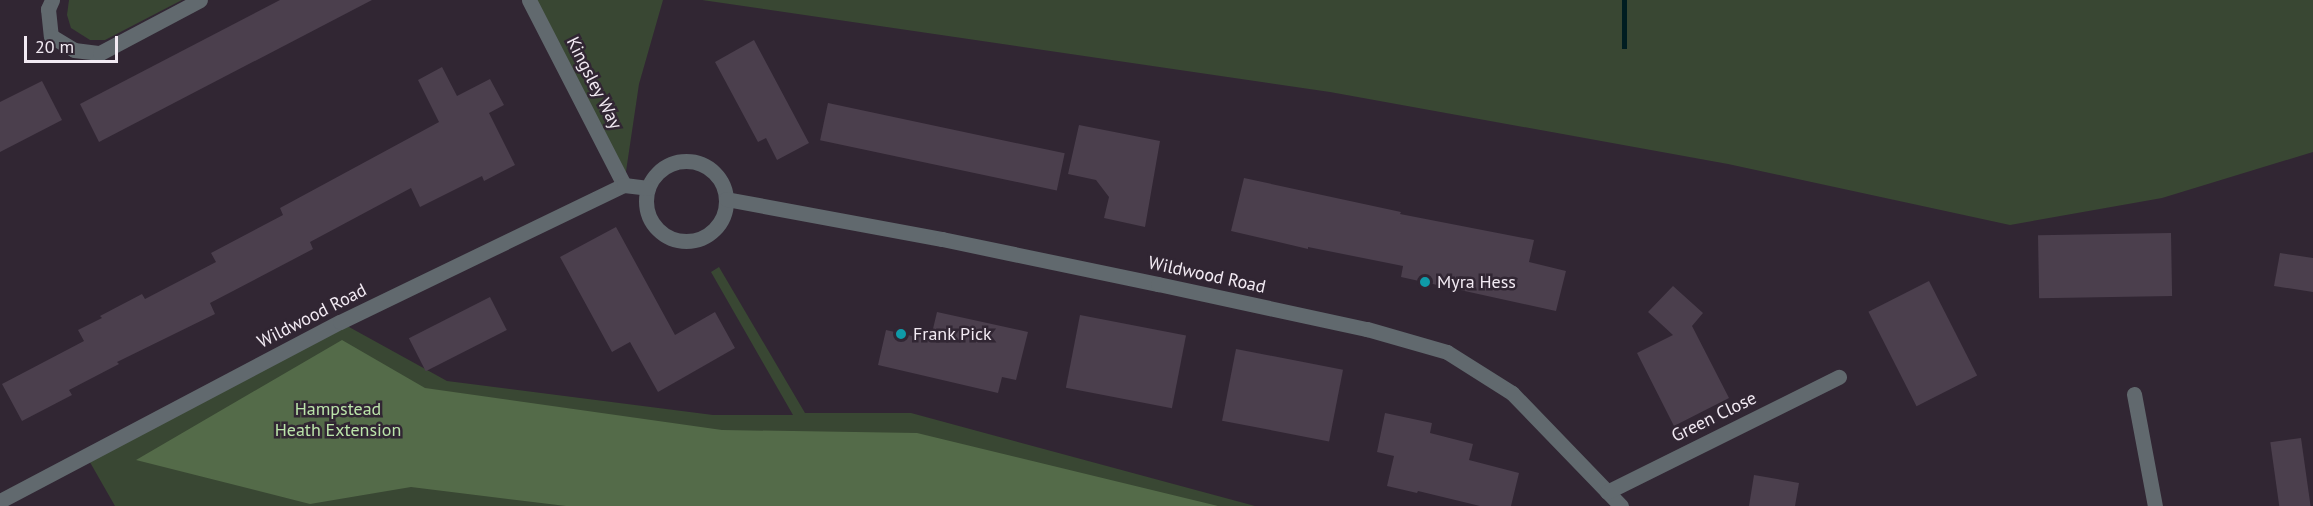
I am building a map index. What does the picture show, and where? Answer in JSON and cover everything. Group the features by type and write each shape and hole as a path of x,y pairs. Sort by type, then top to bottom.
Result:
{"street":[{"path":"52,0 48,9 51,36 74,50 100,53 201,0"},
{"name":"Kingsley Way","path":"529,0 624,185"},
{"path":"682,160 698,162 712,170 722,183 726,200 724,213 709,234 697,239 681,241 665,235 653,224 646,209 648,188 653,177 666,166 682,160"},
{"path":"624,185 648,188"},
{"name":"Wildwood Road","path":"0,501 340,322 624,185"},
{"name":"Wildwood Road","path":"726,200 942,239 1078,267 1367,329 1447,352 1512,393 1621,506"},
{"name":"Green Close","path":"1607,492 1839,377"},
{"path":"2134,394 2155,506"}],"green space":[{"path":"69,0 182,0 105,40 90,40 71,28 67,15"},
{"path":"529,0 663,0 639,84 624,185"},
{"path":"702,0 2313,0 2313,152 2162,198 2010,225 1728,164 1330,92"},
{"name":"Hampstead Heath Extension","path":"719,267 805,413 911,413 1255,506 115,506 87,457 340,322 447,381 713,415 793,415 711,272"},
{"name":"Hampstead Heath Extension","path":"342,340 425,388 722,430 917,433 1218,506 566,506 411,487 310,504 136,460"}],"shaded area":[{"path":"1622,0 1627,0 1627,49 1622,49"}],"building":[{"path":"280,0 372,0 99,142 80,104"},
{"path":"754,40 809,143 777,160 766,138 758,142 715,62"},
{"path":"442,67 457,96 490,79 504,105 489,113 515,165 484,181 482,176 420,207 411,188 310,242 313,249 210,303 215,314 117,362 119,364 69,390 72,395 22,421 2,384 84,341 78,330 102,318 100,316 142,294 145,299 216,262 211,253 283,215 280,208 439,122 418,80"},
{"path":"42,81 62,120 0,152 0,102"},
{"path":"828,103 1065,153 1057,190 820,140"},
{"path":"1079,125 1160,141 1145,227 1104,218 1109,197 1096,180 1068,174"},
{"path":"1244,178 1401,212 1400,214 1534,240 1529,262 1566,271 1556,311 1401,277 1403,266 1308,247 1308,249 1231,231"},
{"path":"616,227 675,335 715,312 735,348 658,392 630,342 612,352 560,257"},
{"path":"2171,233 2172,296 2039,298 2038,235"},
{"path":"2280,253 2313,258 2313,292 2274,286"},
{"path":"1929,281 1977,375 1917,406 1868,312"},
{"path":"1673,286 1703,313 1692,326 1729,398 1674,426 1637,353 1673,335 1648,312"},
{"path":"490,297 507,330 426,371 409,338"},
{"path":"937,312 1028,332 1016,380 1002,377 998,393 878,365 886,330 912,336 914,329 932,333"},
{"path":"1080,315 1186,336 1172,408 1066,388"},
{"path":"1236,349 1343,370 1329,441 1222,421"},
{"path":"1385,413 1432,423 1430,433 1473,444 1469,460 1519,473 1511,506 1480,506 1387,486 1394,456 1377,452"},
{"path":"2301,438 2311,506 2279,506 2270,442"},
{"path":"1754,475 1799,483 1795,506 1749,506"}],"place":[{"name":"Myra Hess","path":"1425,282"},
{"name":"Frank Pick","path":"901,334"}]}
